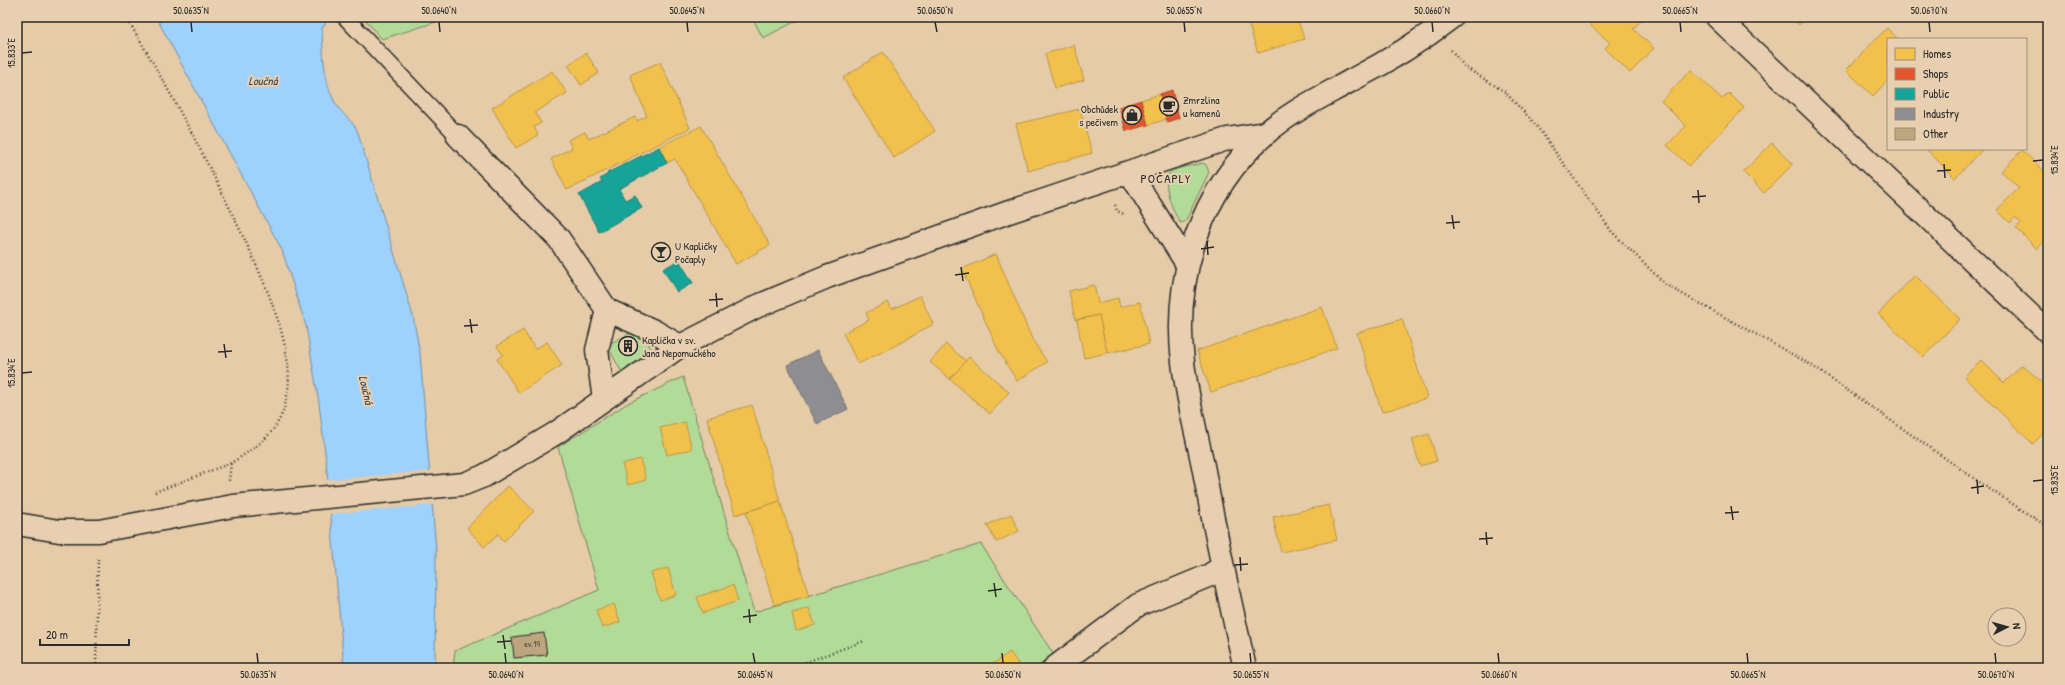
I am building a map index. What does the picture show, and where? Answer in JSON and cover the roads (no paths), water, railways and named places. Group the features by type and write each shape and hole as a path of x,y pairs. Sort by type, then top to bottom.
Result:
{"street":[{"path":"1717,17 2048,332"},
{"path":"1245,668 1222,567 1183,362 1180,311 1187,264 1201,221 1222,183 1246,153 1266,133 1295,111 1383,64 1444,23"},
{"path":"17,524 59,531 98,531 234,506 464,484 484,476 556,433 680,346 758,306 827,277 1009,212 1130,173 1227,139 1266,133"},
{"path":"458,136 560,239 607,310 654,331 680,346"},
{"path":"1130,173 1187,264"},
{"path":"604,399 596,350 607,310"},
{"path":"1054,668 1138,605 1210,575 1222,567"}],"lane":[{"path":"345,17 458,136"}],"water":[{"name":"Loučná","path":"156,17 320,17 326,24 322,27 324,65 330,93 336,105 354,125 358,132 413,316 420,354 436,551 435,668 344,668 326,460 319,403 306,326 282,250"}],"place":[{"name":"Zmrzlina u kamenů","path":"1169,106"},
{"name":"Obchůdek s pečivem","path":"1132,115"},
{"name":"U Kapličky Počaply","path":"661,252"},
{"name":"Kaplička v sv. Jana Nepomuckého","path":"628,346"}],"district":[{"name":"POČAPLY","path":"1166,178"}]}
